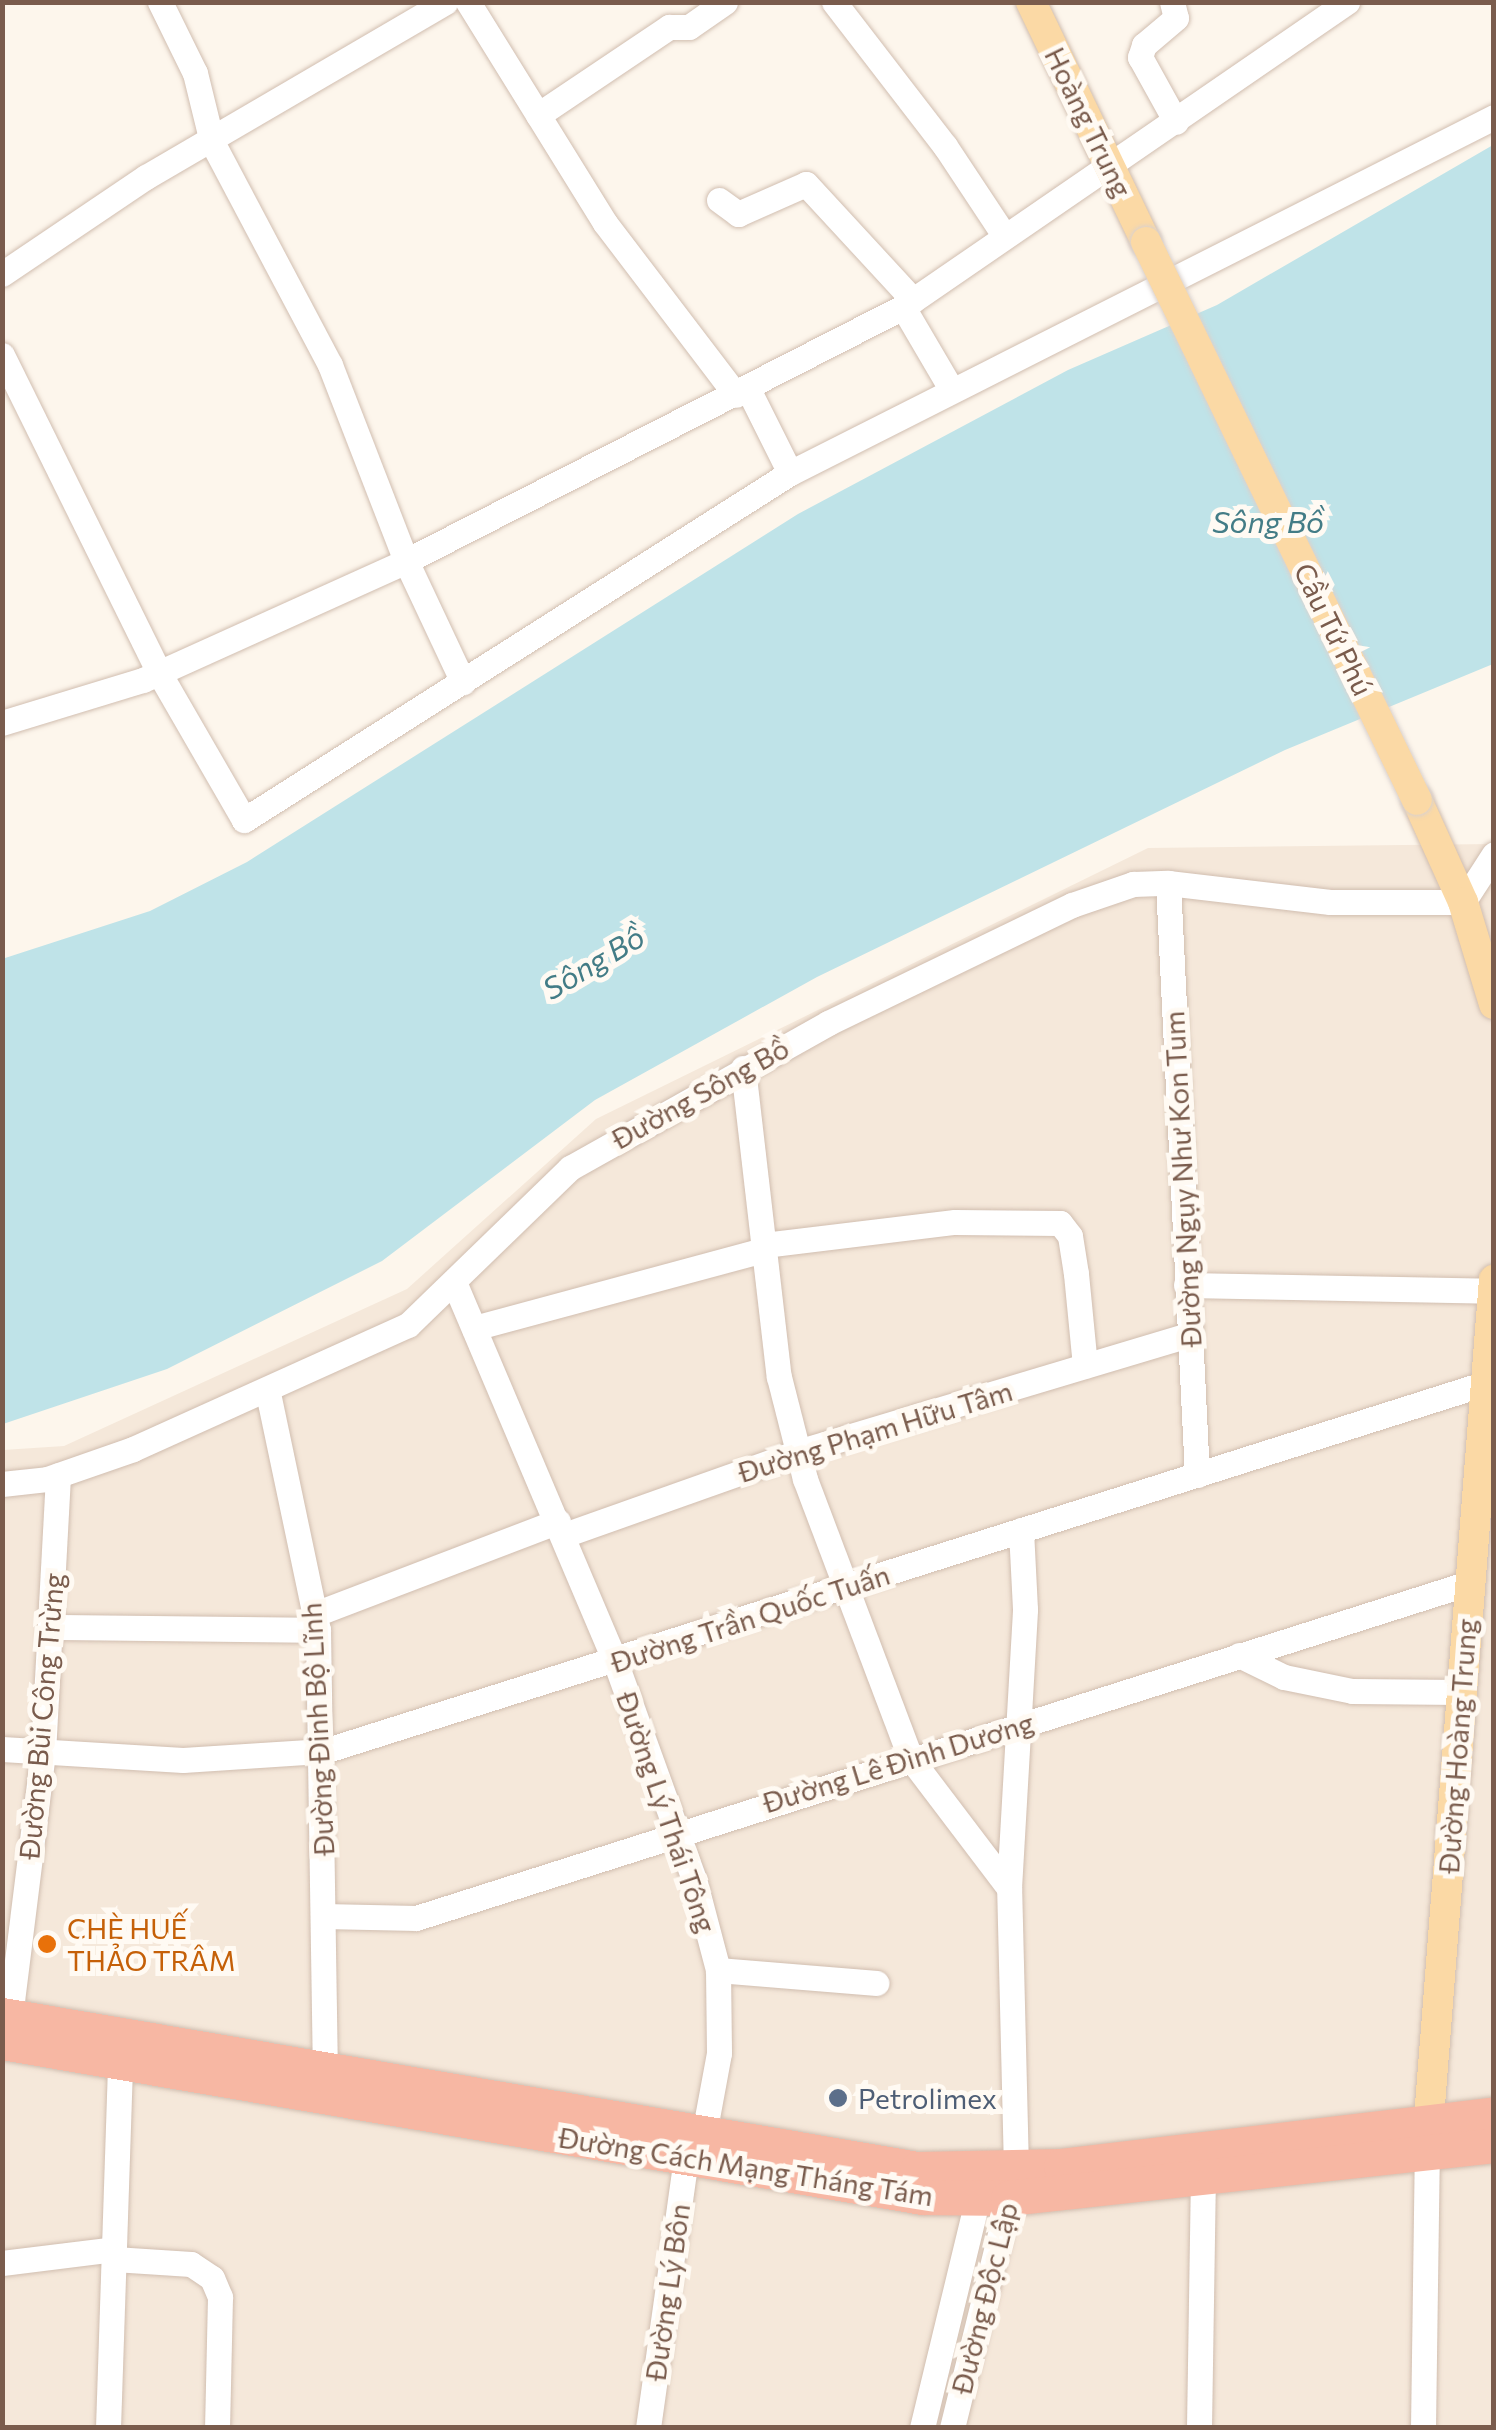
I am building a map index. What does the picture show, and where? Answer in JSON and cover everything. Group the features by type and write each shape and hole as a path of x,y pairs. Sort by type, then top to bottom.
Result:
{"highway":[{"name":"Đường Cách Mạng Tháng Tám","path":"5,2025 325,2070 695,2145 875,2192 1202,2179 1427,2137 1494,2114"},
{"name":"Đường Cách Mạng Tháng Tám","path":"5,2025 120,2062 695,2145"},
{"name":"Đường Cách Mạng Tháng Tám","path":"996,2185 1427,2137 1494,2145"}],"main road":[{"name":"Hoàng Trung","path":"1031,2 1146,242"},
{"name":"Cầu Tứ Phú","path":"1146,242 1463,902"},
{"path":"1463,902 1494,1004"},
{"name":"Đường Hoàng Trung","path":"1427,2137 1494,1280"}],"street":[{"path":"160,2 195,73 212,142 322,348 406,561 463,682"},
{"path":"2,274 146,177 212,142 446,2"},
{"path":"468,2 605,223 742,392 790,473"},
{"path":"538,114 668,27 689,26 725,2"},
{"path":"834,2 946,146 1004,235"},
{"path":"1172,2 1176,18 1144,45 1140,57 1176,122"},
{"path":"2,723 158,671 406,561 742,392 908,303 1347,2"},
{"path":"2,354 158,671 244,820 790,473 950,387 1494,117"},
{"path":"719,200 738,214 806,184 908,303 950,387"},
{"path":"1463,902 1494,854"},
{"name":"Đường Sông Bồ","path":"2,1484 58,1475 268,1393 408,1325 570,1168 743,1068 1072,904 1133,884 1168,883 1330,902 1463,902"},
{"name":"Đường Ngụy Như Kon Tum","path":"1168,883 1197,1475"},
{"path":"743,1068 780,1377 798,1452 841,1588 911,1759 1009,1888"},
{"path":"474,1328 764,1247 955,1222 1060,1224 1070,1236 1085,1366"},
{"name":"Đường Lý Thái Tông","path":"454,1282 615,1661 678,1830 718,1970 719,2053 695,2145"},
{"path":"1186,1285 1492,1291"},
{"name":"Đường Phạm Hữu Tâm","path":"317,1622 561,1528 798,1452 1189,1335"},
{"name":"Đường Trần Quốc Tuấn","path":"2,1748 183,1760 324,1751 1483,1384"},
{"name":"Đường Đinh Bộ Lĩnh","path":"268,1393 317,1622 324,1751 325,2070"},
{"name":"Đường Bùi Công Trừng","path":"5,2025 43,1753 58,1475"},
{"path":"996,2185 1019,1724 1021,1530"},
{"name":"Đường Lê Đình Dương","path":"324,1916 416,1918 678,1830 1468,1583"},
{"path":"50,1627 317,1622"},
{"path":"1239,1656 1284,1677 1352,1691 1461,1692"},
{"path":"718,1970 876,1984"},
{"path":"108,2428 120,2062"},
{"path":"1422,2428 1427,2137"},
{"name":"Đường Lý Bôn","path":"648,2428 695,2145"},
{"path":"1198,2428 1202,2179"},
{"name":"Đường Độc Lập","path":"922,2428 996,2185"},
{"name":"Đường Độc Lập","path":"952,2428 996,2185"},
{"path":"2,2263 114,2254 191,2264 212,2278 220,2297 217,2428"}],"shaded area":[{"path":"1493,844 1493,2427 3,2428 3,1450 64,1446 407,1289 596,1119 1148,848"}],"water":[{"name":"Sông Bồ","path":"1493,145 1493,664 1285,750 817,977 595,1100 382,1261 167,1369 3,1424 2,959 150,911 247,862 798,514 1068,370 1217,305"}],"place":[{"name":"CHÈ HUẾ THẢO TRÂM","path":"47,1944"},
{"name":"Petrolimex","path":"838,2098"}]}
